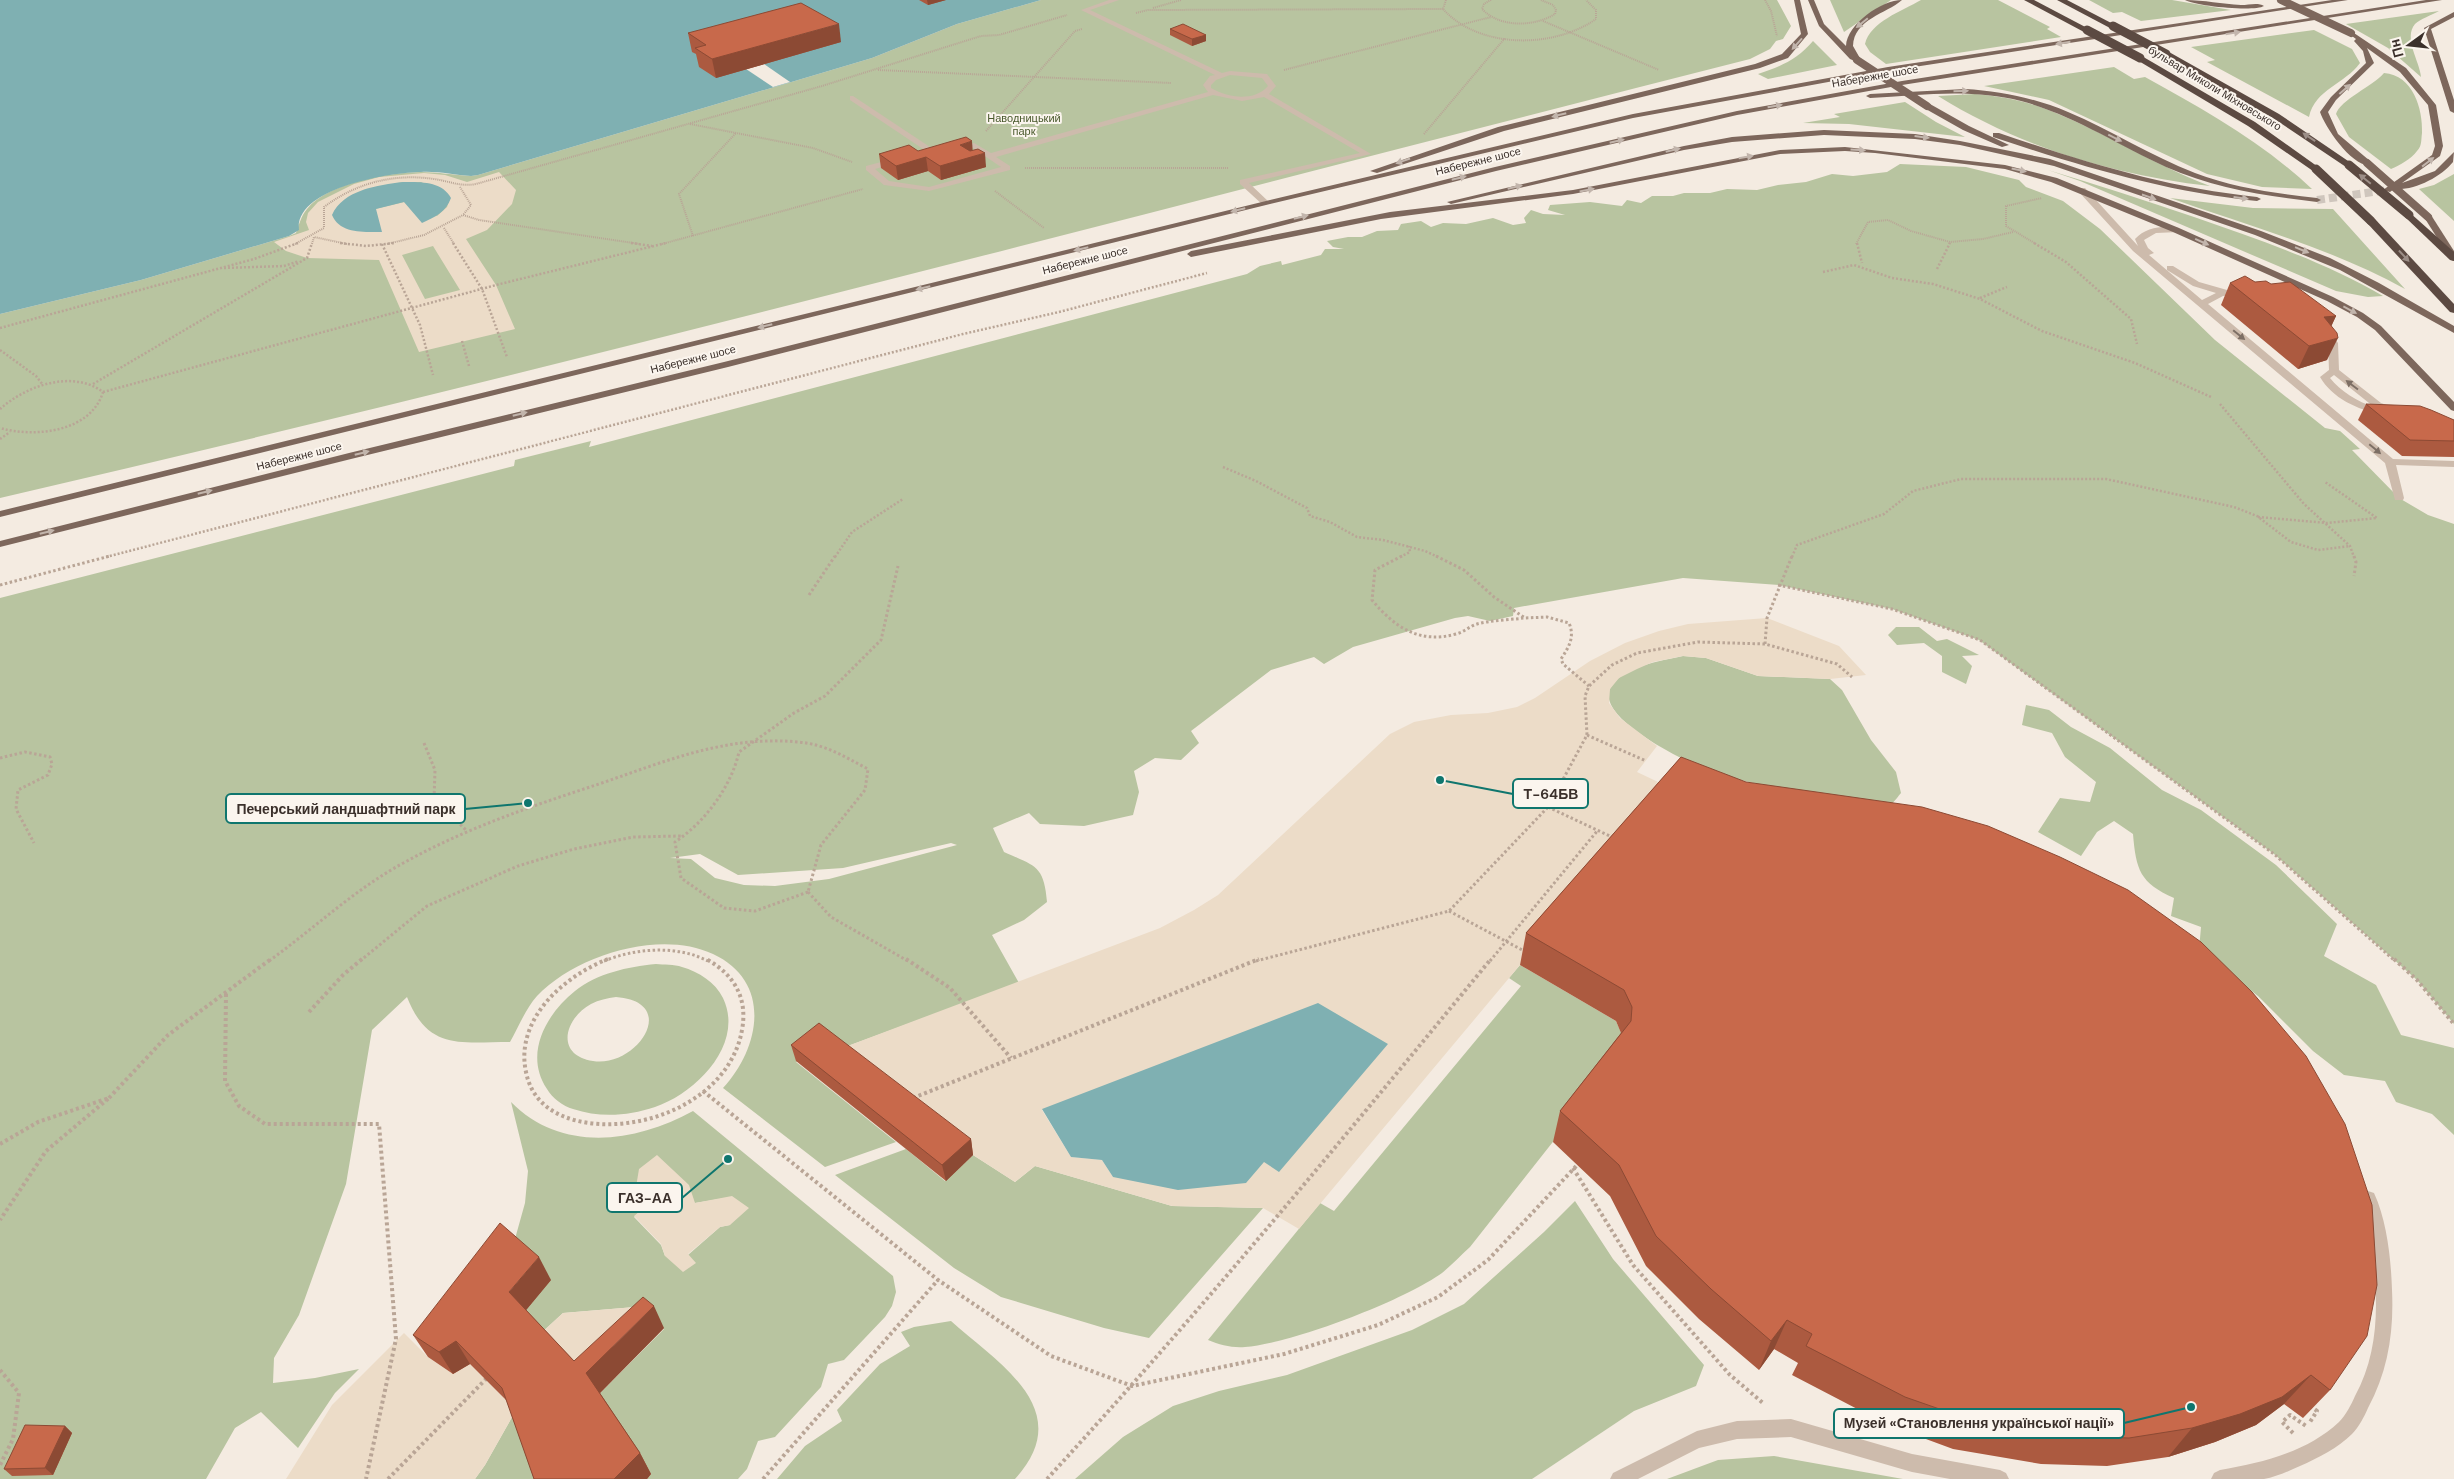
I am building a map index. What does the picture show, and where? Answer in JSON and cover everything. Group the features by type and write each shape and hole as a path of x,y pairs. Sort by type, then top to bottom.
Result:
{"highway":[{"name":"бульвар Миколи Міхновського","path":"2028,0 2140,58 2252,123 2316,169 2371,220 2454,310"},
{"name":"бульвар Миколи Міхновського","path":"2061,0 2166,54 2276,116 2348,165 2409,215 2454,258"}],"main road":[{"path":"1286,198 1501,130 1757,66 1785,56 1805,34 1797,0"},
{"path":"1811,0 1821,25 1857,60 1927,106 1997,142 2053,164 2275,240 2328,261 2376,285 2454,330"},
{"path":"1857,60 1849,46 1851,33 1864,21 1899,0"},
{"path":"2188,0 2241,7 2306,0"},
{"path":"2281,0 2351,33 2403,70 2418,85 2432,105 2439,146 2436,156 2388,190 2433,176 2448,167 2454,154"},
{"name":"Набережне шосе","path":"0,514 1286,198 1607,122 1716,99 1888,68 2344,0"},
{"name":"Набережне шосе","path":"0,544 1101,270 1495,169 1737,113 1902,83 2439,0"},
{"path":"2454,14 2427,28 2430,45 2454,111"},
{"path":"2351,33 2366,51 2370,63 2362,74 2333,99 2324,112 2327,123 2334,136 2428,217 2454,258"},
{"path":"1808,100 1949,91 1994,93 2022,99 2065,114 2192,175 2232,187 2274,195 2317,200 2245,198 2186,190 2106,171 1985,131 1927,106"},
{"path":"1101,270 1382,217 1723,140 1801,132 1878,132 1924,137 1988,148 2053,164"},
{"path":"1382,217 1573,192 1745,157 1809,150 1876,150 1939,157 2032,173 2082,190 2176,230 2330,300 2360,316 2378,328 2454,408"}],"street":[{"path":"1084,10 1116,0"},
{"path":"1084,10 1220,75"},
{"path":"989,156 1212,93 1238,98 1264,94 1272,86 1264,76 1240,72 1220,75 1209,81 1207,85 1212,93"},
{"path":"1264,94 1367,154 1243,182 1266,203"},
{"path":"853,98 938,156"},
{"path":"869,168 915,155 925,160 974,145 1007,168"},
{"path":"869,168 887,183 929,189 1007,168"},
{"path":"2082,190 2136,249 2390,462 2399,498"},
{"path":"2176,230 2155,230 2139,239 2144,249 2182,277 2196,284 2224,292 2249,292"},
{"path":"2201,305 2214,295 2224,292"},
{"path":"2317,324 2329,335 2334,343 2334,371 2325,377 2352,402 2370,409 2397,412"},
{"path":"2390,462 2454,464"},
{"path":"2220,1479 2260,1473 2311,1452 2346,1427 2367,1396 2380,1360 2383,1318 2383,1270 2374,1219 2363,1183"},
{"path":"1619,1479 1697,1440 1737,1430 1792,1428 1912,1463 2000,1479"}],"path":[{"path":"974,145 1075,31 1181,0"},
{"path":"1446,0 1443,9 1448,18 1459,26 1478,33 1504,38 1554,38 1575,33 1589,27 1596,19 1596,10 1586,0"},
{"path":"1491,0 1484,4 1482,9 1491,17 1516,23 1543,21 1551,18 1556,10 1546,1"},
{"path":"1541,0 1551,0"},
{"path":"1764,0 1771,11 1780,41"},
{"path":"1148,10 1443,9"},
{"path":"0,328 217,268 253,261 314,237 324,228 324,207 339,194 371,182 415,177 436,179 460,188 688,124 981,36 999,35 1084,10"},
{"path":"1264,76 1491,17"},
{"path":"1543,21 1662,71"},
{"path":"1423,135 1504,38"},
{"path":"873,70 1207,85"},
{"path":"688,124 813,148 869,168"},
{"path":"694,236 679,194 736,132"},
{"path":"1007,168 1233,168"},
{"path":"976,177 1044,228"},
{"path":"103,392 482,289 694,236 887,183"},
{"path":"314,237 353,245 382,244 426,235 444,228 463,215 471,205 460,188"},
{"path":"2046,196 2006,206 2006,226 2066,262 2131,319 2137,344"},
{"path":"463,215 494,224 655,246"},
{"path":"1862,263 1856,245 1868,222 1888,220 1911,231 1950,242 1983,240 2014,232"},
{"path":"444,228 482,289 507,357"},
{"path":"93,384 307,258 314,237"},
{"path":"1937,269 1950,242"},
{"path":"382,244 412,308 432,365 433,375"},
{"path":"217,268 284,266 307,258"},
{"path":"1823,272 1854,265 1892,278 1933,284 1980,299 2042,331 2135,363 2211,397"},
{"path":"0,585 963,334 1059,312 1207,273"},
{"path":"1980,299 2007,287"},
{"path":"462,341 468,356 468,366"},
{"path":"0,350 36,376 43,385"},
{"path":"0,409 12,398 43,385 70,381 93,384 103,392"},
{"path":"0,428 10,432 41,432 74,423 98,407 103,399 103,392"},
{"path":"2220,404 2304,504 2350,546 2356,562 2354,576"},
{"path":"0,439 10,432"},
{"path":"1223,467 1256,481 1307,508 1310,516 1330,522 1357,537 1409,546 1425,551 1464,570 1478,580 1494,597 1525,618"},
{"path":"1765,644 1767,618 1778,585 1797,545 1884,514 1914,491 1961,480 2106,479 2234,507 2257,516 2327,523 2377,518 2325,482"},
{"path":"809,595 852,532 903,499"},
{"path":"2257,516 2291,542 2318,550 2350,546"},
{"path":"1409,546 1410,552 1401,558 1380,564 1372,572 1372,600 1399,629 1416,636 1433,638 1459,634 1476,625 1540,615 1554,616 1569,623 1574,633 1571,644 1561,659 1563,664 1589,686"},
{"path":"808,892 755,911 724,908 681,878 676,842 681,836 691,831 727,785 734,773 739,752 794,713 825,696 881,640 898,566"},
{"path":"1778,585 1892,609 1980,640 2274,854 2417,980 2454,1024"},
{"path":"907,1100 1265,958 1449,912 1548,807 1587,735 1585,696 1589,686 1612,665 1646,651 1698,642 1765,644 1837,664 1852,677"},
{"path":"1587,735 1646,761"},
{"path":"0,1220 18,1190 46,1151 109,1098 168,1035 226,993 343,901 406,861 467,831 524,808 705,748 756,741 780,740 824,746 868,769 868,780 865,790 821,845 808,892"},
{"path":"424,743 435,770 434,800 467,831"},
{"path":"0,758 10,753 32,752 50,757 52,764 48,775 18,790 16,809 34,843"},
{"path":"1548,807 1619,840"},
{"path":"1047,1479 1132,1386 1279,1216 1598,830"},
{"path":"309,1012 342,976 427,906 518,866 574,849 633,837 681,836"},
{"path":"808,892 831,917 907,960 950,988 1011,1058"},
{"path":"1449,912 1530,953"},
{"path":"668,950 697,956 722,968 738,988 745,1012 741,1039 731,1060 703,1091 667,1113 627,1124 588,1124 554,1113 532,1092 522,1065 526,1034 543,1005 571,979 601,962 634,952 668,950"},
{"path":"226,993 225,1081 239,1106 265,1124 379,1124 396,1339 366,1479"},
{"path":"703,1091 938,1280 1050,1356 1132,1386 1284,1354 1378,1326 1438,1297 1488,1260 1573,1168 1584,1160"},
{"path":"0,1144 16,1132 80,1106 109,1098"},
{"path":"1573,1168 1633,1266 1730,1375"},
{"path":"763,1479 938,1280"},
{"path":"0,1370 20,1394 13,1439 0,1465"},
{"path":"388,1479 486,1379"},
{"path":"2302,1401 2317,1411"},
{"path":"2282,1422 2290,1415 2307,1426"}],"green space":[{"name":"Наводницький парк","path":"1041,0 1777,0 1791,26 1783,39 1776,41 1770,49 1750,59 439,393 0,498 0,314 141,280 289,236 296,233 305,212 316,200 329,192 360,181 393,174 427,172 478,175 872,58 957,24"},
{"path":"1830,0 1891,0 1844,32"},
{"path":"1921,0 1998,0 2050,27 2047,29 2061,37 1886,64 1870,52 1865,44 1868,36 1880,23"},
{"path":"2089,0 2172,0 2231,10 2141,21 2122,12 2113,13"},
{"path":"2439,11 2417,22 2412,30 2411,43 2421,77 2388,48 2346,24"},
{"path":"2314,30 2352,49 2360,63 2317,100 2309,117 2207,62 2215,60 2191,47"},
{"path":"1813,41 1837,65 1768,79 1758,74 1788,62"},
{"path":"2114,67 2134,79 2145,77 2211,115 2273,156 2312,189 2262,187 2207,174 2049,100 1984,86"},
{"path":"2384,73 2394,75 2409,87 2418,104 2422,124 2421,145 2419,149 2402,164 2391,169 2349,137 2336,114 2350,98"},
{"path":"1975,94 2026,103 2064,116 2210,186 2139,174 2069,156 2002,130 1938,96"},
{"path":"1905,102 1936,122 1965,137 1849,124 1803,123 1840,117 1834,114"},
{"path":"1900,164 1966,167 2019,180 2026,187 2063,201 2100,229 2215,340 2325,428 2340,431 2360,449 2352,450 2399,498 2428,515 2454,524 2454,1024 2417,980 2274,854 1979,640 1892,609 1779,585 1683,578 1514,608 1513,616 1490,621 1468,616 1455,618 1353,647 1324,664 1314,657 1271,670 1191,731 1199,743 1181,760 1155,758 1134,771 1139,792 1133,815 1084,826 1040,824 1029,813 993,828 1004,852 1036,868 1046,890 1047,902 1024,920 992,935 1019,983 837,1050 796,1062 896,1142 825,1167 723,1088 736,1072 752,1035 754,1016 752,998 745,981 732,966 713,954 692,947 669,944 644,945 596,958 574,969 554,981 537,996 510,1042 461,1042 448,1040 436,1035 425,1027 415,1014 407,997 372,1030 346,1184 299,1315 274,1358 273,1383 315,1378 359,1369 335,1393 298,1448 261,1412 235,1428 206,1479 0,1479 0,598 514,466 515,460 591,441 589,447 1247,274 1260,266 1281,261 1282,265 1321,255 1325,249 1344,249 1333,247 1327,241 1348,237 1362,237 1377,231 1398,230 1401,224 1421,221 1431,227 1443,223 1466,224 1493,218 1513,225 1526,223 1524,218 1531,210 1543,214 1565,215 1548,210 1550,205 1590,202 1622,206 1627,200 1641,203 1652,196 1710,193 1727,189 1757,190 1778,185 1806,182 1832,174 1853,176 1887,172","holes":["951,843 957,845 829,879 775,886 744,885 715,878 691,859 670,858 700,854 738,875 843,868"]},
{"path":"2048,170 2160,205 2268,243 2315,262 2383,296 2368,297 2336,291 2080,181"},
{"path":"2454,174 2454,221 2419,189 2434,185"},
{"path":"2170,198 2253,208 2333,209 2405,289 2348,261 2260,228"},
{"path":"1896,627 1919,627 1937,641 1947,639 1979,655 1962,656 1972,666 1966,684 1942,672 1942,656 1924,643 1897,645 1888,635"},
{"path":"1683,656 1706,658 1758,676 1830,679 1842,690 1871,740 1896,772 1901,793 1887,807 1881,809 1859,808 1822,801 1714,773 1686,761 1647,739 1629,726 1616,712 1609,699 1611,687 1624,674 1633,669"},
{"path":"2026,705 2049,710 2071,727 2110,748 2162,790 2201,810 2276,865 2337,924 2324,956 2376,985 2401,1035 2454,1048 2454,1135 2432,1114 2396,1102 2385,1081 2344,1075 2313,1051 2258,996 2199,950 2201,927 2171,916 2174,898 2154,887 2142,874 2138,866 2133,834 2114,821 2097,832 2081,856 2038,832 2060,798 2090,802 2096,782 2065,757 2052,733 2022,725"},
{"path":"656,964 682,967 700,975 716,987 723,998 728,1015 727,1032 722,1049 713,1065 686,1091 655,1107 614,1115 593,1114 569,1108 552,1096 540,1076 537,1063 538,1049 541,1036 547,1024 564,1001 584,985 603,975","holes":["616,997 635,1001 646,1010 649,1021 645,1034 637,1045 624,1055 609,1060 593,1061 573,1052 568,1036 575,1018 582,1011 591,1004 609,998"]},
{"path":"1520,965 1616,1021 1624,1039 1623,1053 1470,1247 1442,1273 1424,1284 1402,1296 1347,1319 1291,1338 1266,1344 1235,1347 1208,1340 1320,1203 1334,1211 1521,986 1509,978"},
{"path":"511,1102 531,1118 552,1129 575,1136 599,1138 623,1136 647,1130 671,1122 693,1111 893,1276 896,1292 892,1306 885,1317 844,1360 828,1364 821,1387 775,1437 758,1441 747,1469 738,1479 647,1479 651,1474 598,1395 664,1329 635,1307 563,1313 539,1335 522,1315 513,1246 525,1203 528,1171","holes":["652,1188 695,1203 732,1197 730,1225 720,1227 688,1255 665,1256 661,1245 634,1217 645,1207"]},
{"path":"906,1149 945,1181 973,1155 1015,1182 1035,1166 1172,1206 1263,1208 1149,1338 1104,1328 1001,1297 954,1268 835,1175"},
{"path":"1575,1201 1613,1259 1704,1365 1696,1386 1634,1411 1532,1479 1075,1479 1123,1437 1173,1406 1219,1391 1287,1375 1412,1330 1464,1304 1544,1232"},
{"path":"951,1321 1009,1372 1025,1390 1035,1410 1038,1431 1032,1454 1015,1479 777,1479 805,1446 842,1421 837,1410 880,1364 910,1346 901,1332 914,1327"},
{"path":"516,1410 540,1479 475,1479 485,1465"},
{"path":"1774,1456 1903,1479 1667,1479 1718,1460"}],"shaded area":[{"path":"499,172 516,190 512,204 487,230 466,239 496,285 515,329 419,352 379,260 307,258 286,251 274,242 309,230 306,222 308,213 318,202 354,184 379,177 424,173 445,175 467,182","holes":["403,182 421,182 450,198 447,207 437,216 404,202 375,209 381,232 363,190","433,246 460,290 425,299 402,255"]},
{"path":"1767,618 1839,646 1866,675 1830,679 1758,676 1706,658 1683,656 1653,662 1637,669 1619,678 1610,689 1609,703 1620,718 1657,746 1637,772 1673,789 1651,1192 1610,1196 1553,1142 1624,1039 1616,1021 1530,953 1299,1229 1263,1208 1172,1206 1035,1166 1015,1182 973,1155 907,1100 837,1050 1160,928 1218,895 1390,734 1414,722 1451,715 1488,713 1517,707 1535,698 1590,661 1625,643 1659,631 1688,624","holes":["1388,1044 1264,1162 1113,1177 1102,1160 1071,1157 1042,1110"]},
{"path":"657,1155 689,1185 695,1203 732,1196 749,1208 730,1225 720,1227 688,1254 696,1263 683,1272 665,1256 661,1244 634,1216 645,1207 652,1188 636,1187 639,1169"},
{"path":"635,1307 586,1383 539,1335 563,1313"},
{"path":"404,1333 428,1357 453,1374 470,1364 516,1410 475,1479 286,1479 332,1405"}],"water":[{"path":"0,0 1041,0 957,24 872,58 478,175 427,172 407,173 368,179 347,185 328,193 312,203 302,215 299,230 289,236 141,280 0,314"},
{"path":"403,182 436,185 447,192 451,198 443,210 422,223 404,202 376,209 382,232 360,232 347,229 341,226 332,215 344,200 353,194 372,187"},
{"path":"1318,1003 1388,1044 1279,1172 1264,1162 1246,1183 1178,1190 1113,1177 1102,1160 1071,1157 1042,1109"}],"pier":[{"path":"764,64 790,82 773,87 746,69"}],"building":[{"path":"801,3 839,24 712,59 695,48 706,45 688,33"},
{"path":"1183,24 1206,35 1192,39 1170,29"},
{"path":"966,137 972,141 960,145 970,151 978,149 985,153 940,166 926,157 896,166 879,154 909,145 918,151"},
{"path":"2245,276 2255,282 2266,281 2271,284 2290,282 2336,316 2324,317 2337,333 2338,338 2309,346 2230,283"},
{"path":"2366,404 2420,406 2431,410 2454,420 2454,441 2410,440"},
{"path":"1681,757 1746,782 1922,807 1988,826 2060,857 2128,890 2201,942 2252,992 2306,1056 2345,1124 2372,1205 2377,1285 2367,1336 2330,1390 2311,1375 2282,1397 2240,1414 2192,1428 2129,1438 2062,1436 1971,1420 1905,1397 1806,1346 1812,1334 1787,1320 1771,1341 1711,1289 1656,1236 1619,1165 1560,1111 1631,1021 1632,1007 1624,990 1526,933"},
{"path":"819,1023 971,1139 942,1165 791,1045"},
{"path":"500,1223 539,1257 509,1292 574,1361 643,1297 654,1306 586,1373 640,1453 614,1479 534,1479 502,1388 456,1341 439,1352 413,1335"},
{"path":"25,1425 65,1426 45,1468 4,1469"}],"tunnel":[{"path":"2317,200 2387,190"}],"place":[{"name":"Т-64БВ","path":"1440,780"},
{"name":"Печерський ландшафтний парк","path":"528,803"},
{"name":"ГАЗ-АА","path":"728,1159"},
{"name":"Музей «Становлення української нації»","path":"2191,1407"}]}
